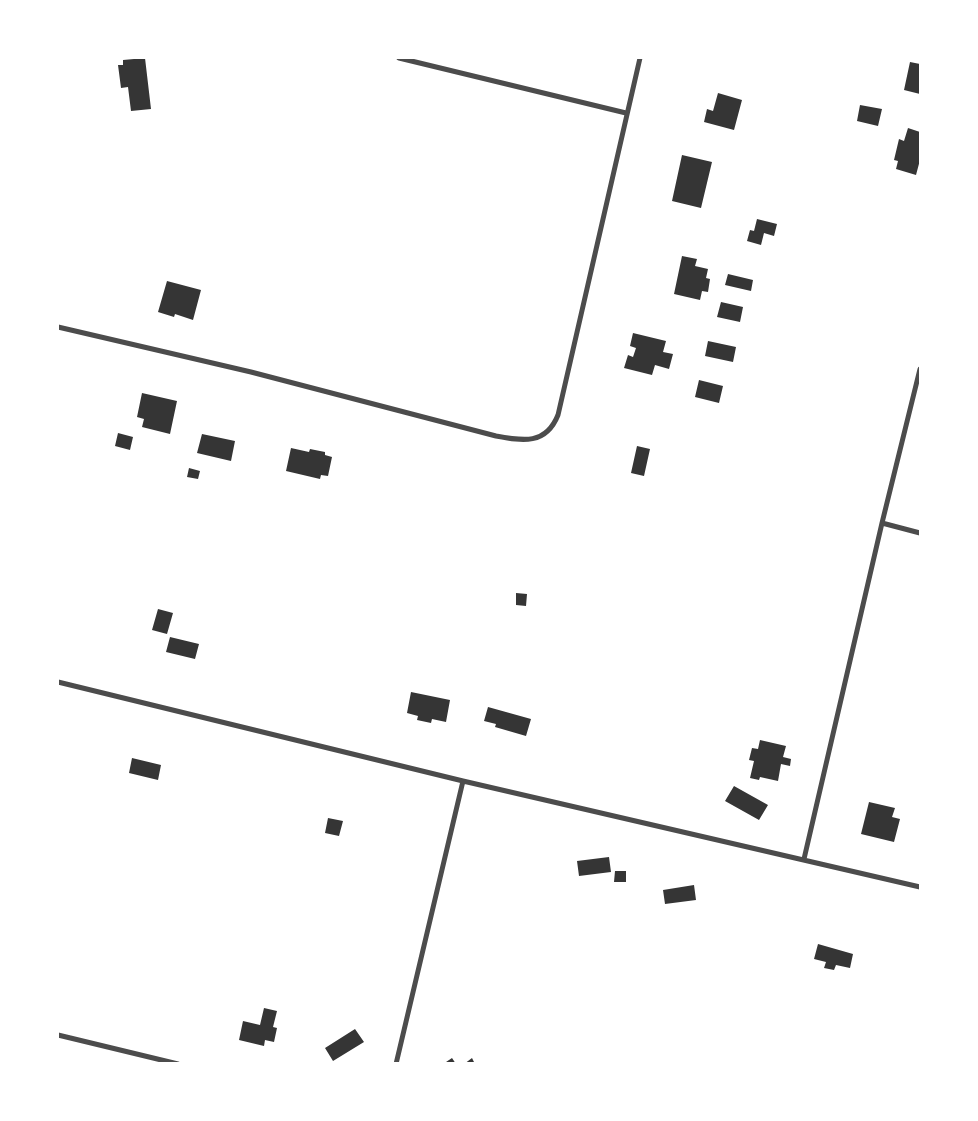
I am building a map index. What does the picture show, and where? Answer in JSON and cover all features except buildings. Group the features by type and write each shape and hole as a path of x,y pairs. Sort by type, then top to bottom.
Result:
{"street":[{"path":"399,58 626,113"},
{"path":"58,327 251,372 496,436 528,440 544,435 554,425 558,415 640,58"},
{"path":"804,859 882,523 920,369"},
{"path":"882,523 920,533"},
{"path":"58,682 463,781 920,887"},
{"path":"396,1064 463,781"},
{"path":"58,1035 178,1064"}]}
